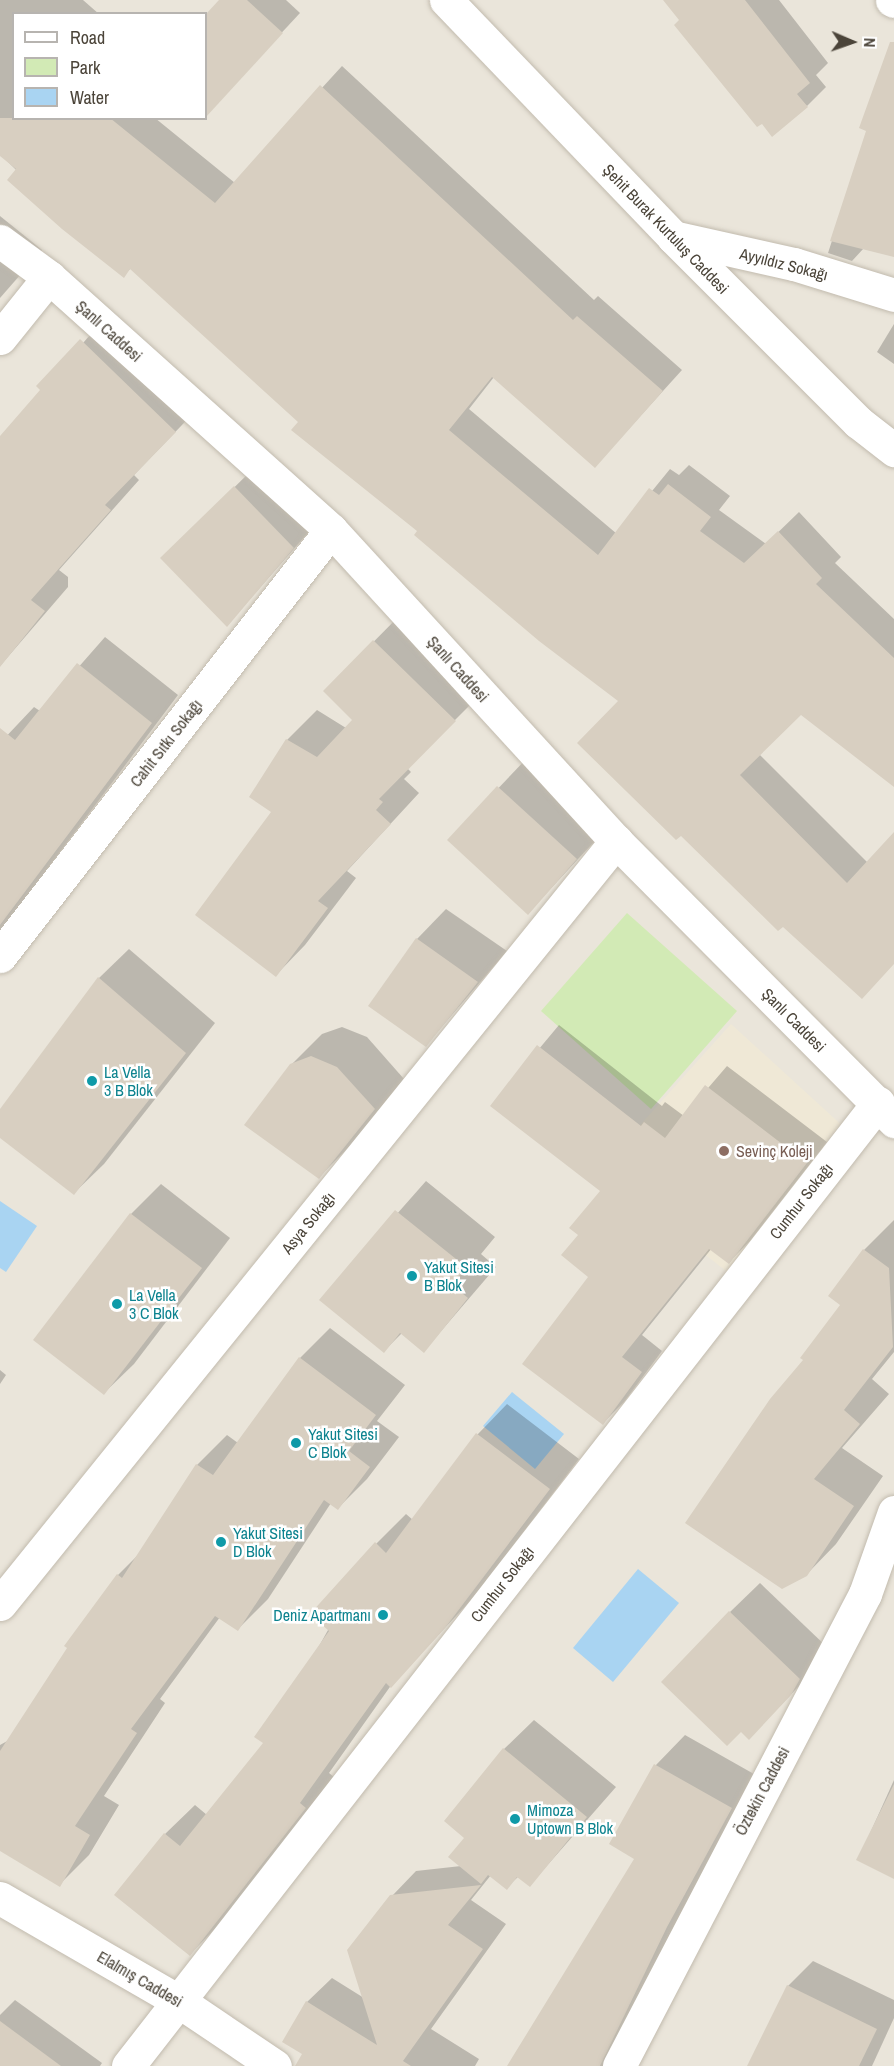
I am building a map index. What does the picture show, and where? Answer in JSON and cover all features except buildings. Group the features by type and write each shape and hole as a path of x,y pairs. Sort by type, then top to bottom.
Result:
{"street":[{"name":"Şehit Burak Kurtuluş Caddesi","path":"446,0 673,237 858,422 894,450"},
{"name":"Ayyıldız Sokağı","path":"673,237 794,264 894,295"},
{"name":"Şanlı Caddesi","path":"0,240 49,277 331,530 616,841 886,1112"},
{"path":"0,338 49,277"},
{"name":"Cahit Sıtkı Sokağı","path":"0,956 331,530"},
{"name":"Asya Sokağı","path":"0,1604 616,841"},
{"name":"Cumhur Sokağı","path":"128,2066 177,2000 886,1112"},
{"name":"Öztekin Caddesi","path":"619,2066 865,1594 894,1512"},
{"name":"Elalmış Caddesi","path":"0,1898 177,2000 275,2066"}],"shaded area":[{"path":"0,0 894,0 894,2066 0,2066"},
{"name":"Sevinç Koleji","path":"731,1024 847,1130 734,1277 598,1172"}],"green space":[{"path":"627,913 737,1011 651,1109 541,1011"}],"water":[{"path":"0,1201 37,1226 6,1272 0,1268"},
{"path":"512,1392 564,1434 535,1469 483,1426"},
{"path":"638,1569 679,1603 613,1682 573,1648"}],"place":[{"name":"La Vella 3 B Blok","path":"92,1081"},
{"name":"Sevinç Koleji","path":"724,1151"},
{"name":"Yakut Sitesi B Blok","path":"412,1276"},
{"name":"La Vella 3 C Blok","path":"117,1304"},
{"name":"Yakut Sitesi C Blok","path":"296,1443"},
{"name":"Yakut Sitesi D Blok","path":"221,1542"},
{"name":"Deniz Apartmanı","path":"383,1615"},
{"name":"Mimoza Uptown B Blok","path":"515,1819"}]}
